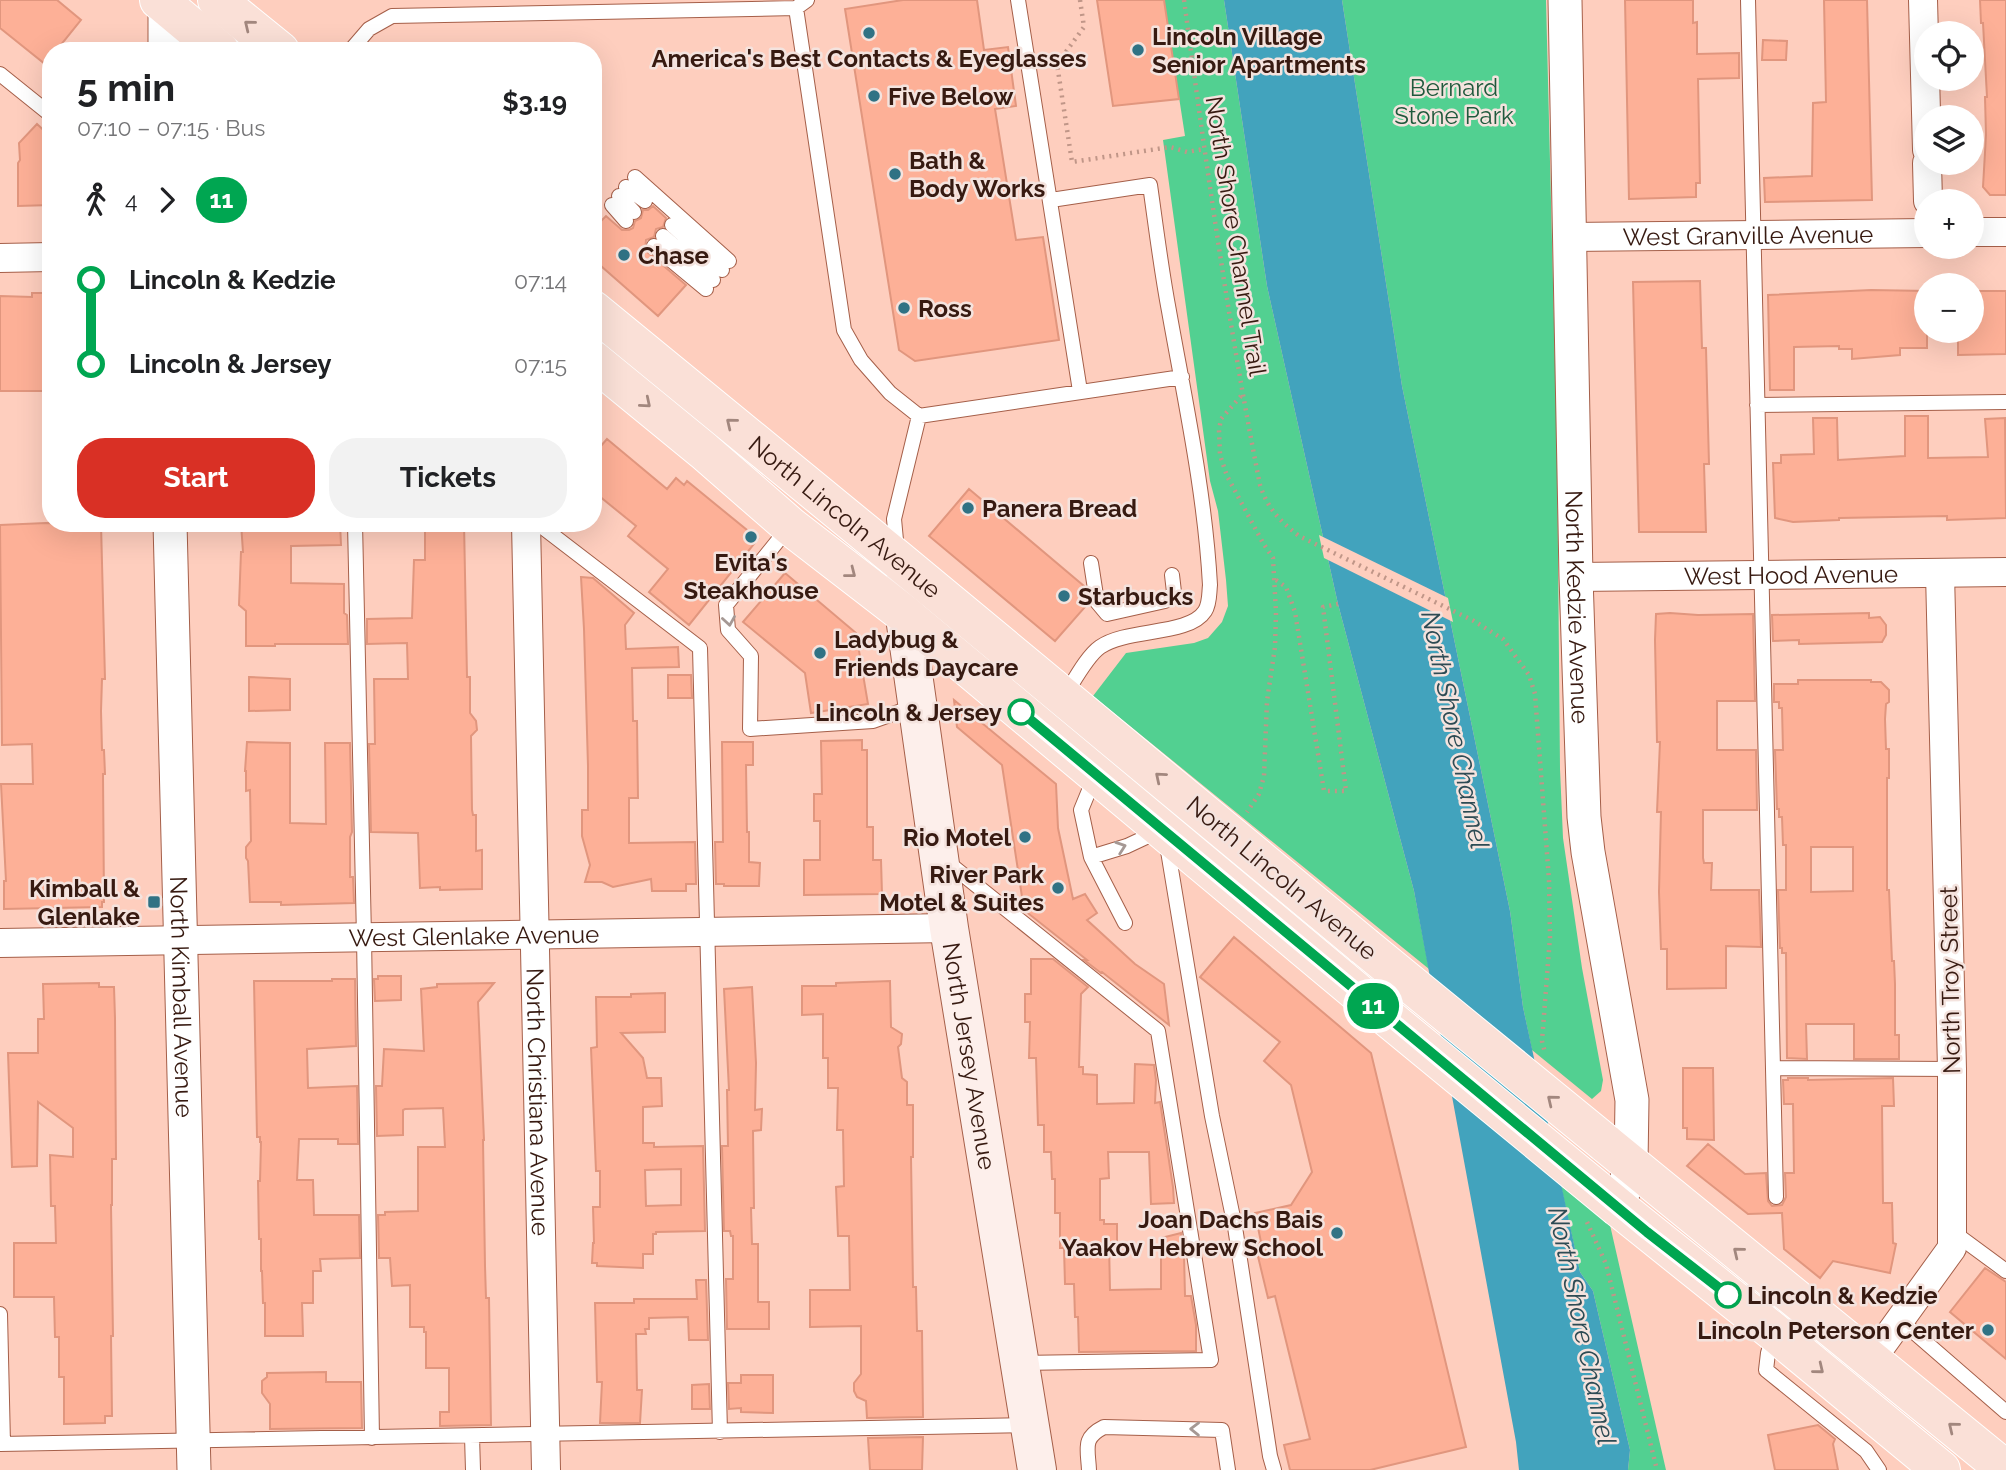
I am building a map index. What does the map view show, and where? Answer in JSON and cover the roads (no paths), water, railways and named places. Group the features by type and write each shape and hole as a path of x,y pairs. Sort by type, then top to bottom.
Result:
{"main road":[{"path":"217,0 269,42"},
{"path":"164,2 210,42"},
{"name":"North Lincoln Avenue","path":"602,317 1364,946 2006,1470"},
{"name":"North Lincoln Avenue","path":"602,377 704,452 790,526 904,614 1163,829 1376,1008 1600,1210 1775,1333 1941,1470"},
{"name":"North Jersey Avenue","path":"897,559 949,928 1037,1470"}],"street":[{"name":"North Kedzie Avenue","path":"1565,0 1576,577 1584,817 1632,1100 1600,1210"},
{"path":"1923,0 1926,105"},
{"path":"164,2 165,42"},
{"path":"1984,232 2006,232"},
{"name":"West Granville Avenue","path":"1570,237 1914,233"},
{"path":"0,258 42,257"},
{"name":"North Kimball Avenue","path":"170,532 194,1456"},
{"name":"North Christiana Avenue","path":"526,532 546,1470"},
{"name":"West Hood Avenue","path":"1576,577 2006,572"},
{"name":"North Troy Street","path":"1871,1360 1952,1248 1952,1069 1940,573"},
{"name":"West Glenlake Avenue","path":"0,943 949,928"}],"lane":[{"path":"404,0 405,16"},
{"path":"1018,0 1080,391"},
{"path":"1748,0 1776,1198"},
{"path":"358,42 369,29 392,16 802,4 844,330 861,360 890,393 919,416 1182,377"},
{"path":"0,74 42,108"},
{"path":"1051,200 1150,185 1208,556 1209,599 1205,611 1195,621 1178,627 1124,636 1100,646 1064,697"},
{"path":"635,211 623,191 718,275 663,236"},
{"path":"1757,405 2006,402"},
{"path":"897,559 894,519 919,416"},
{"path":"790,526 726,605 728,630 751,656 750,729 873,721 916,706"},
{"path":"355,532 372,1438"},
{"path":"549,532 700,648 720,1432"},
{"path":"1091,563 1097,602 1107,614 1165,601 1174,592 1172,575"},
{"path":"1095,774 1081,810 1091,857 1125,923"},
{"path":"1091,857 1127,846 1163,829 1212,1116 1235,1227 1246,1309 1274,1470"},
{"path":"940,856 1158,1031 1211,1360 1020,1363"},
{"path":"1773,1068 1952,1069"},
{"path":"1953,1232 2006,1272"},
{"path":"0,1314 1,1444 194,1456 372,1438 1030,1425"},
{"path":"1900,1320 2006,1412"},
{"path":"1775,1333 1766,1370 1866,1451 1879,1470"},
{"path":"1089,1470 1087,1441 1093,1433 1104,1427 1222,1430 1228,1470"},
{"path":"472,1436 473,1470"}],"water":[{"name":"North Shore Channel","path":"1224,0 1342,0 1402,386 1510,911 1523,1007 1580,1272 1593,1291 1630,1450 1628,1470 1519,1470 1414,891 1338,604 1267,286"}],"place":[{"name":"America's Best Contacts & Eyeglasses","path":"869,33"},
{"name":"Lincoln Village Senior Apartments","path":"1138,50"},
{"name":"Five Below","path":"874,96"},
{"name":"Bath & Body Works","path":"895,174"},
{"name":"Chase","path":"624,255"},
{"name":"Ross","path":"904,308"},
{"name":"Panera Bread","path":"968,508"},
{"name":"Evita's Steakhouse","path":"751,537"},
{"name":"Starbucks","path":"1064,596"},
{"name":"Ladybug & Friends Daycare","path":"820,653"},
{"name":"Lincoln & Jersey","path":"1021,712"},
{"name":"Rio Motel","path":"1025,837"},
{"name":"River Park Motel & Suites","path":"1058,888"},
{"name":"Kimball & Glenlake","path":"154,902"},
{"name":"Joan Dachs Bais Yaakov Hebrew School","path":"1337,1233"},
{"name":"Lincoln & Kedzie","path":"1728,1295"},
{"name":"Lincoln Peterson Center","path":"1988,1330"}],"park label":[{"name":"Bernard Stone Park","path":"1454,101"}]}
